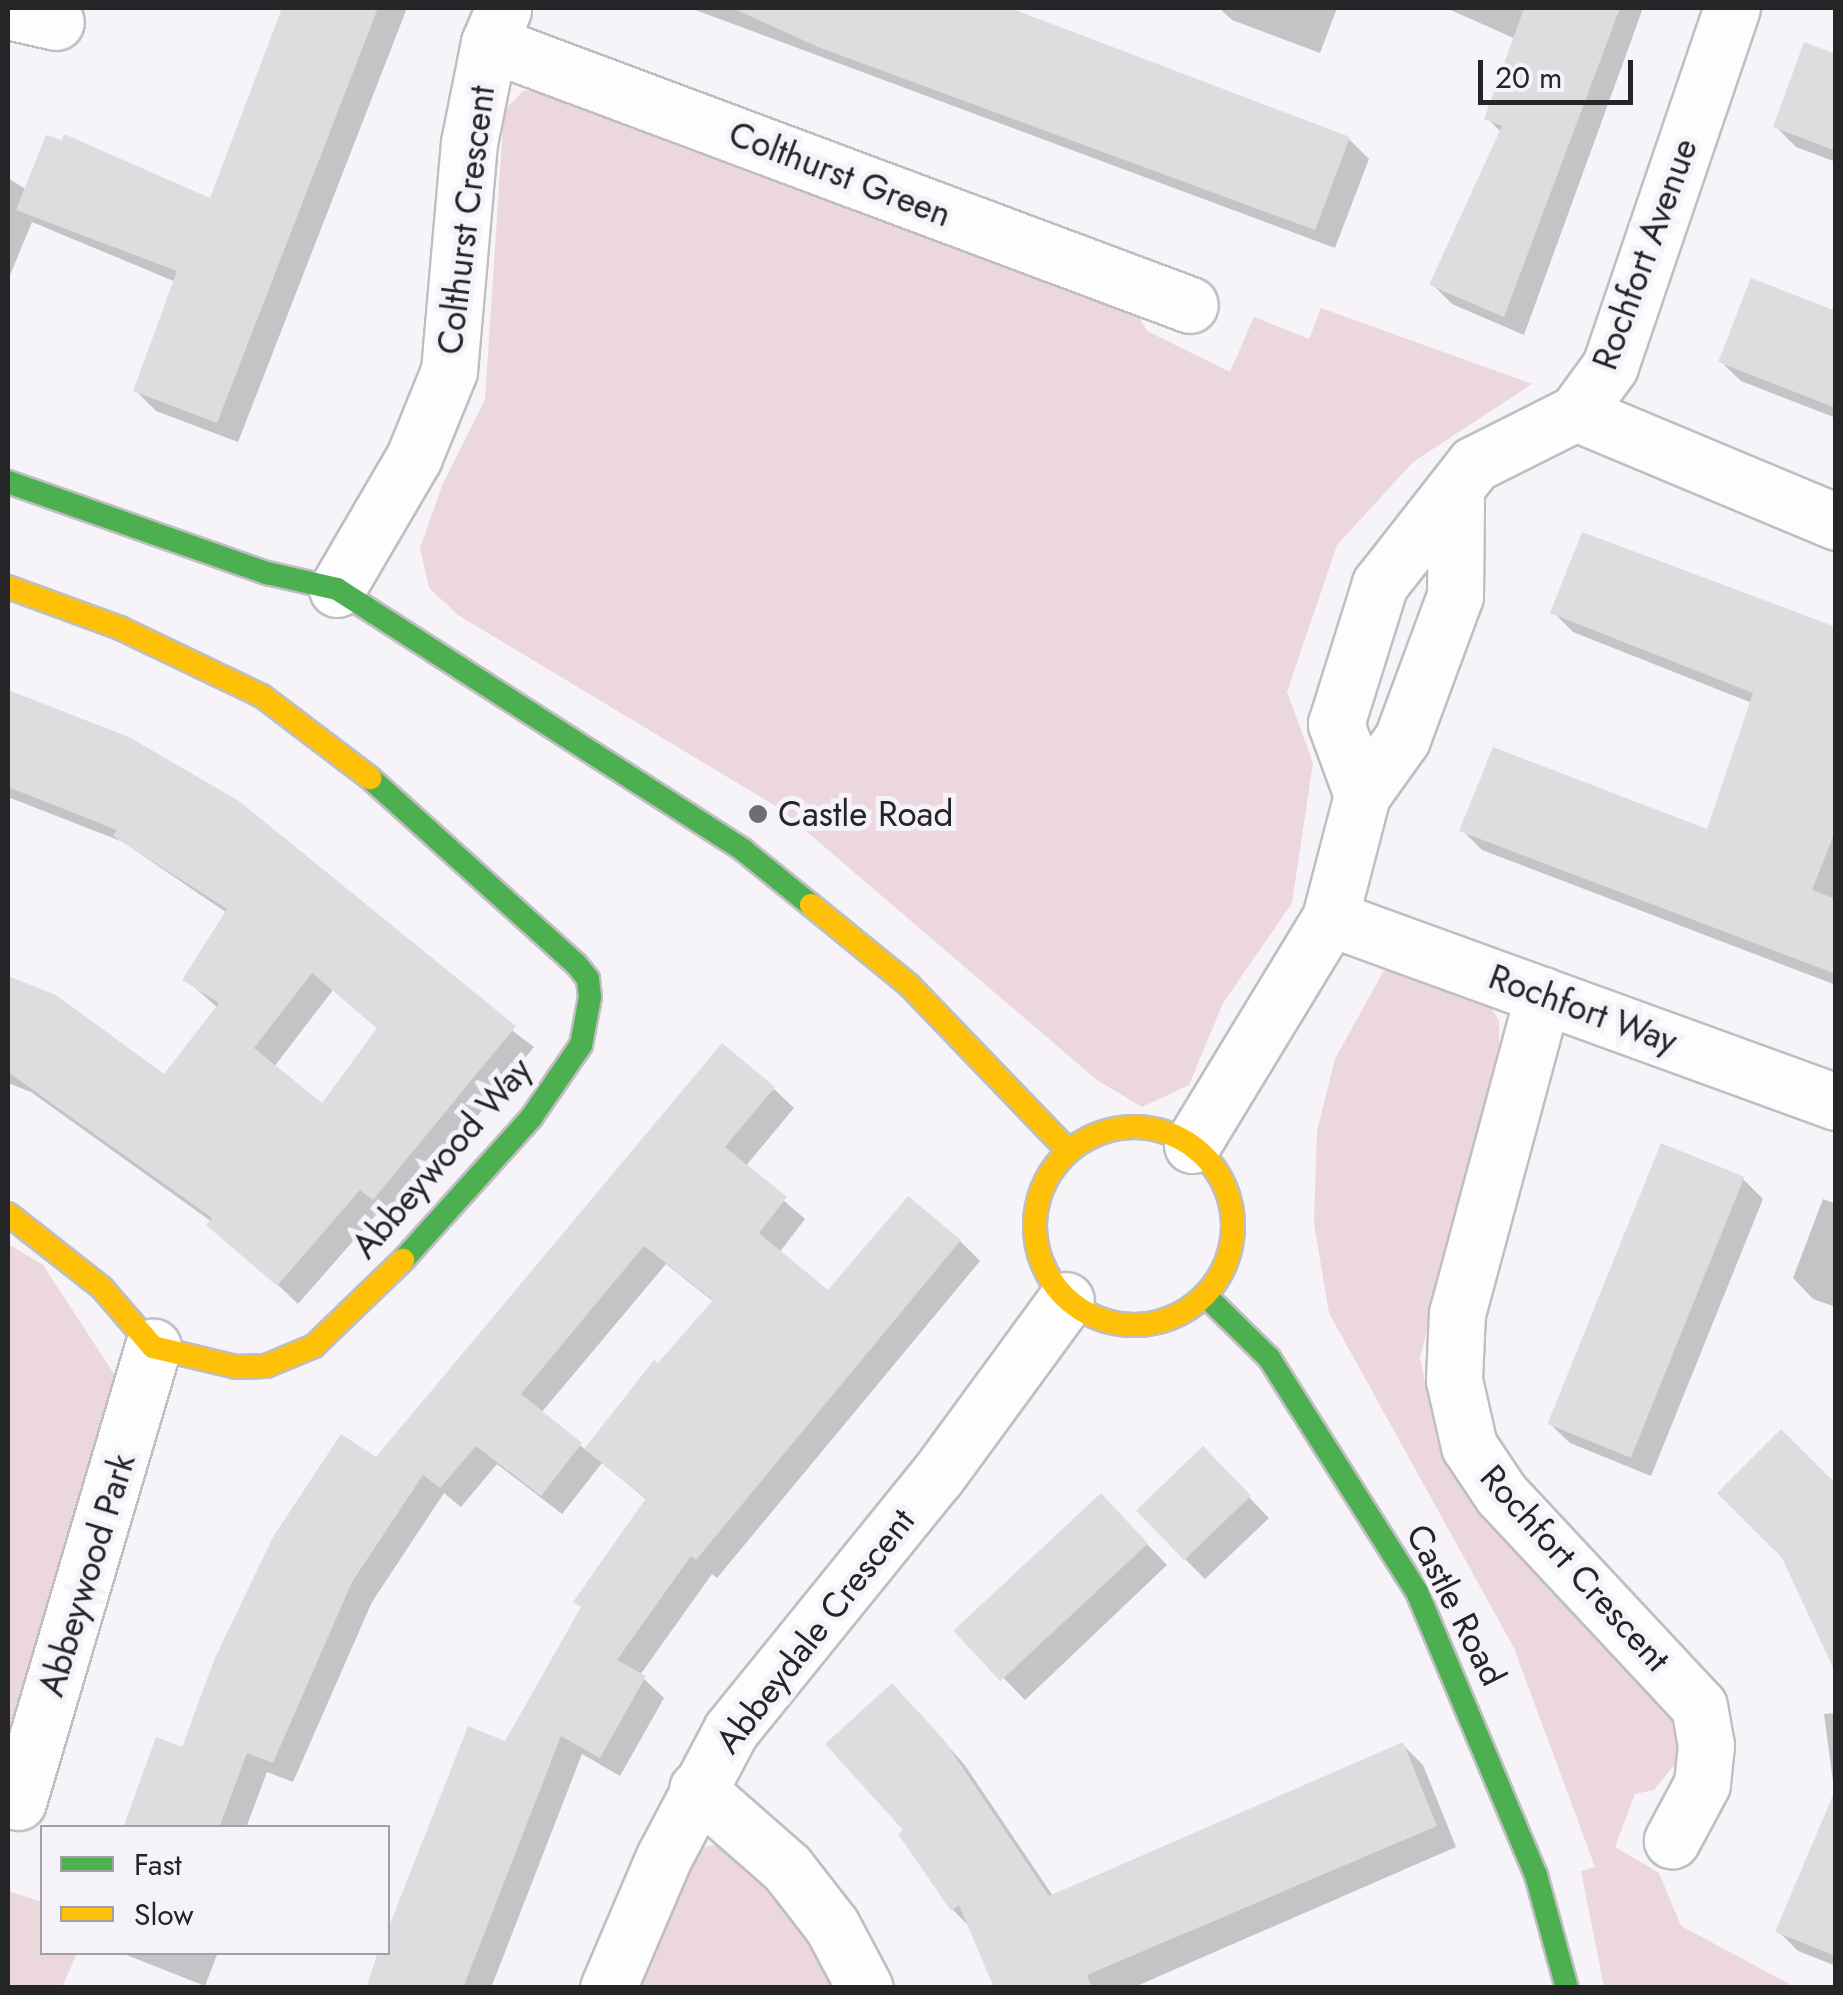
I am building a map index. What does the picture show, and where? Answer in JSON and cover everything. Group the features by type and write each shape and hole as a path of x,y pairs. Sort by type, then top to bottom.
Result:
{"street":[{"name":"Rochfort Avenue","path":"1362,795 1336,724 1380,584 1456,492 1474,464 1576,413 1610,366 1732,8"},
{"name":"Colthurst Green","path":"497,25 1190,306"},
{"name":"Colthurst Crescent","path":"336,589 414,456 449,371 469,143 497,25"},
{"path":"1576,413 1836,522"},
{"path":"8,482 267,573 336,589 744,850 909,984 1066,1148"},
{"path":"1192,1145 1330,918 1362,795 1402,739 1454,596 1456,492"},
{"name":"Abbeywood Way","path":"8,587 120,628 262,696 383,788 588,980 590,1019 581,1045 531,1118 386,1279 314,1346 266,1366 236,1368 153,1347"},
{"name":"Rochfort Way","path":"1330,918 1836,1102"},
{"name":"Rochfort Crescent","path":"1544,995 1456,1313 1454,1380 1470,1446 1501,1494 1698,1706 1706,1745 1702,1784 1672,1840"},
{"path":"1140,1127 1192,1145 1221,1178 1234,1220 1226,1263 1205,1295 1178,1317 1149,1326 1119,1326 1066,1300 1046,1275 1036,1245 1035,1213 1066,1148 1111,1129 1140,1127"},
{"path":"8,1214 102,1288 153,1347"},
{"name":"Castle Road","path":"1205,1295 1269,1358 1417,1592 1536,1875 1567,1988"},
{"name":"Abbeydale Crescent","path":"608,1988 697,1789 731,1730 937,1476 1066,1300"},
{"name":"Abbeywood Park","path":"18,1802 153,1347"},
{"path":"697,1789 787,1868 832,1926 865,1988"}],"shaded area":[{"path":"555,90 1132,305 1147,331 1230,372 1254,317 1309,339 1321,308 1532,384 1413,462 1337,545 1287,692 1313,763 1292,903 1223,1003 1189,1085 1142,1107 1097,1080 779,808 458,615 429,588 420,548 442,486 485,400 504,111 523,91"},
{"path":"1388,963 1489,1004 1499,1021 1499,1045 1420,1358 1439,1448 1461,1483 1669,1707 1679,1759 1654,1790 1635,1794 1615,1847 1659,1873 1681,1926 1795,1987 1604,1987 1581,1871 1595,1867 1514,1648 1329,1313 1314,1223 1317,1131 1335,1059"},
{"path":"8,1244 43,1265 116,1377 8,1748"},
{"path":"735,1841 827,1956 839,1988 636,1988 684,1851"},
{"path":"8,1891 40,1901 40,1955 76,1955 62,1987 8,1987"}],"building":[{"path":"282,8 378,8 217,423 133,391 177,271 16,210 46,135 62,140 64,134 210,198"},
{"path":"732,8 1010,8 1350,137 1315,230 818,47"},
{"path":"1524,8 1620,8 1504,317 1429,285 1502,126 1484,119"},
{"path":"1804,42 1836,54 1836,151 1773,127"},
{"path":"1751,278 1836,311 1836,408 1718,362"},
{"path":"1582,532 1836,627 1836,829 1812,890 1836,899 1836,974 1459,831 1493,747 1707,829 1753,693 1550,613"},
{"path":"8,690 129,737 239,801 516,1026 373,1200 360,1190 277,1286 206,1225 212,1218 8,1072 8,976 56,995 164,1074 219,1003 182,980 227,909 113,836 117,830 8,787","holes":["312,973 377,1028 322,1103 254,1048"]},
{"path":"722,1043 775,1087 725,1147 787,1197 759,1233 828,1290 908,1196 961,1240 696,1560 691,1556 617,1660 646,1676 600,1758 561,1736 463,1988 366,1988 377,1955 390,1955 390,1924 468,1726 505,1741 581,1607 573,1602 646,1498 584,1449 654,1360 658,1363 713,1300 644,1246 521,1394 582,1443 541,1496 476,1446 440,1488 423,1475 352,1582 273,1763 247,1753 220,1825 124,1825 156,1737 182,1747 215,1658 273,1537 341,1434 376,1457"},
{"path":"1661,1143 1744,1177 1631,1458 1547,1424"},
{"path":"1781,1429 1836,1484 1836,1674 1782,1558 1717,1493"},
{"path":"1203,1446 1251,1496 1184,1560 1136,1511"},
{"path":"1101,1493 1148,1543 1000,1681 953,1631"},
{"path":"892,1683 944,1740 1049,1896 1403,1742 1437,1826 1087,1975 1092,1988 994,1988 959,1905 951,1911 898,1834 903,1830 825,1744"},
{"path":"1836,1788 1836,1956 1775,1932"}],"traffic: fast":[{"path":"8,482 267,573 337,589 743,850 811,905"},
{"path":"370,778 576,964 588,979 590,997 581,1045 531,1118 403,1260"},
{"path":"1205,1295 1269,1358 1417,1592 1536,1875 1567,1988"}],"traffic: slow":[{"path":"8,587 120,628 262,696 370,778"},
{"path":"811,905 909,985 1066,1148"},
{"path":"1134,1127 1172,1134 1204,1156 1226,1188 1233,1226 1226,1264 1204,1296 1172,1318 1134,1325 1096,1318 1064,1296 1042,1264 1035,1226 1042,1188 1064,1156 1096,1134 1134,1127"},
{"path":"8,1214 102,1288 153,1347 236,1367 266,1366 314,1346 403,1260"}],"place":[{"name":"Castle Road","path":"758,814"}]}
